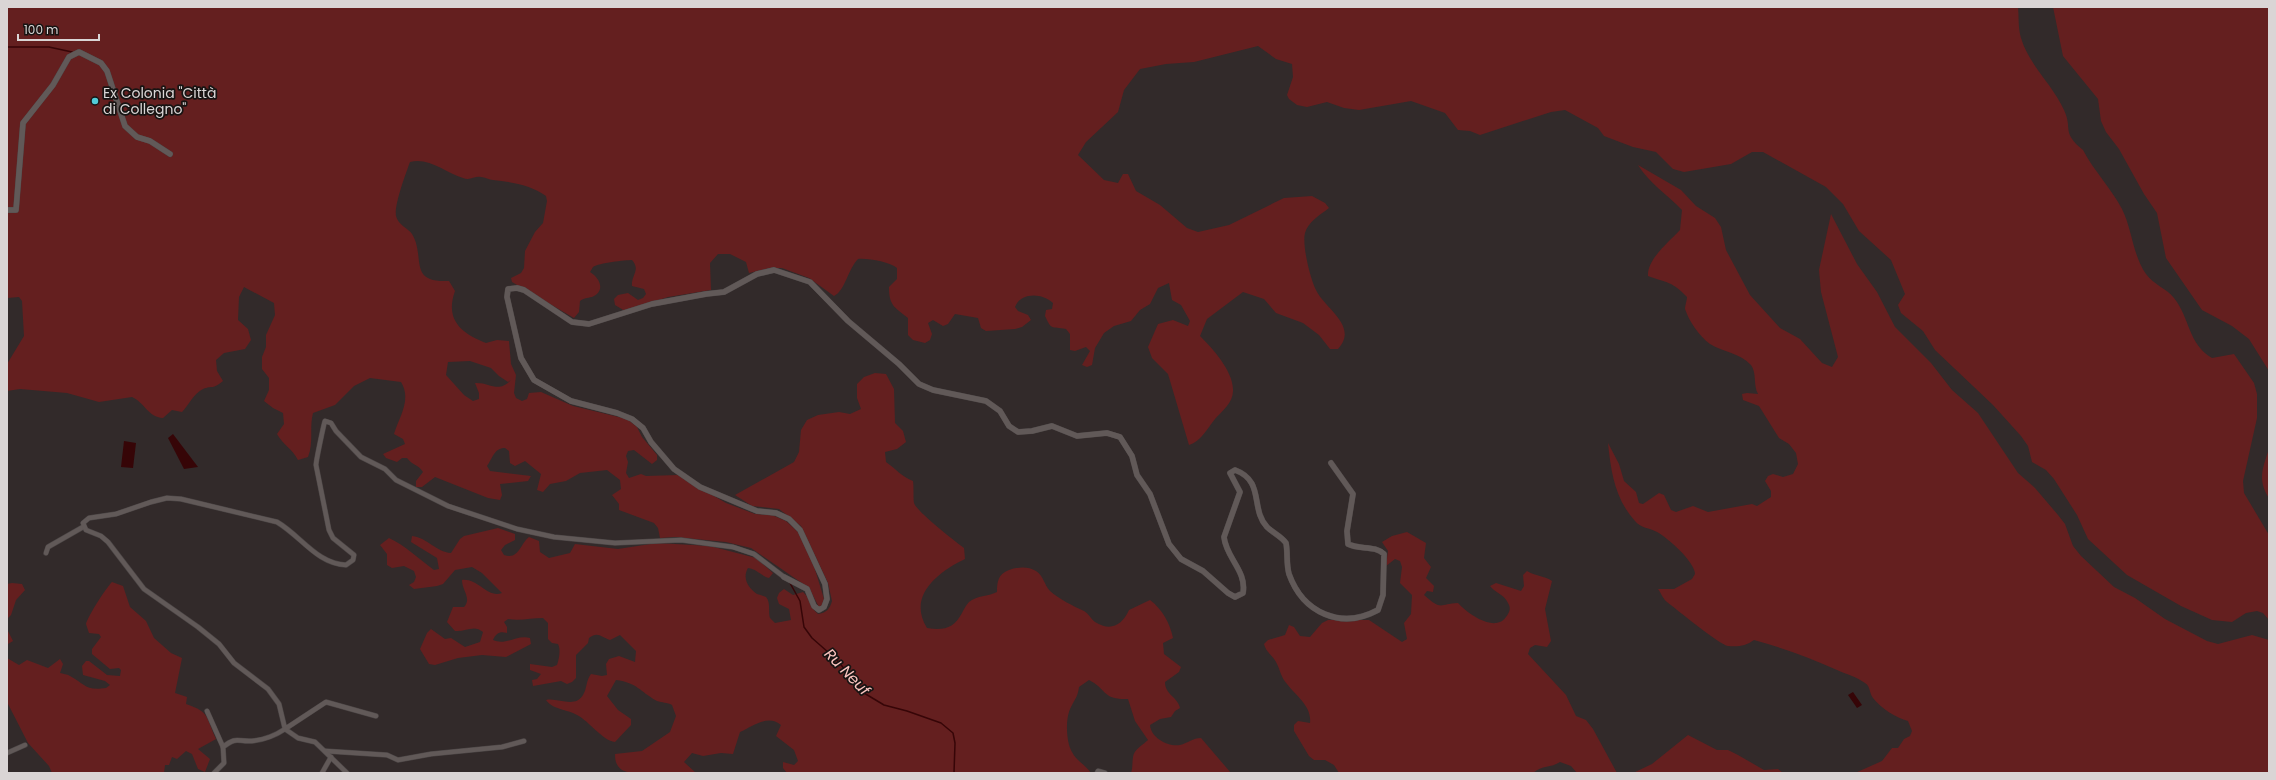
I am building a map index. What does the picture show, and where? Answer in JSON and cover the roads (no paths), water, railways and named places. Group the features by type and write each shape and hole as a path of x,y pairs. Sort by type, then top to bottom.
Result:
{"street":[{"path":"7,210 16,210 23,123 53,85 73,54 79,52 101,63 107,71 125,126 138,137 150,141 170,154"},
{"path":"83,527 82,523 89,518 116,514 167,498 180,499 278,522 291,530 319,556 346,565 354,560 354,555 333,538 329,530 316,465 316,458 322,440 322,425 325,421 331,423 336,431 361,457 385,469 396,480 448,506 517,529 554,537 615,543 681,540 733,547 754,554 784,577 807,589 814,606 819,610 824,607 827,599 825,584 800,530 789,519 776,513 752,509 700,487 674,469 650,442 642,428 632,419 617,413 571,401 534,380 527,370 519,351 507,297 508,289 517,288 524,290 572,322 589,324 652,304 724,292 757,274 774,270 810,282 848,321 899,364 919,384 933,390 986,401 1000,412 1009,426 1018,432 1032,431 1052,426 1077,436 1107,433 1120,437 1132,456 1137,475 1150,494 1169,544 1181,559 1203,571 1228,593 1235,596 1243,593 1243,579 1225,545 1224,537 1240,492 1230,473 1235,470 1244,473 1254,488 1260,512 1267,527 1286,543 1289,574 1304,597 1320,613 1339,618 1352,619 1368,615 1378,610 1383,595 1384,554 1381,550 1355,548 1348,544 1347,531 1353,494 1330,463"},
{"path":"46,553 48,547 83,527"},
{"path":"83,527 102,536 108,542 144,589 219,644 234,663 268,689 279,704 285,729 298,738 315,742 347,773"},
{"path":"223,748 231,740 237,739 254,741 277,734 326,702 376,716"},
{"path":"207,711 223,748 224,763 214,773"},
{"path":"325,751 387,755 398,760 431,754 502,747 524,741"},
{"path":"7,754 25,745"},
{"path":"322,773 330,757"},
{"path":"1097,773 1098,771 1105,773"}],"waterway":[{"name":"Ru Neuf","path":"7,47 49,47 72,52"},
{"name":"Ru Neuf","path":"790,583 800,601 804,627 812,638 837,660 864,693 884,705 907,711 941,723 953,733 955,743 954,773"}],"place":[{"name":"Ex Colonia \"Città di Collegno\"","path":"95,101"}]}
